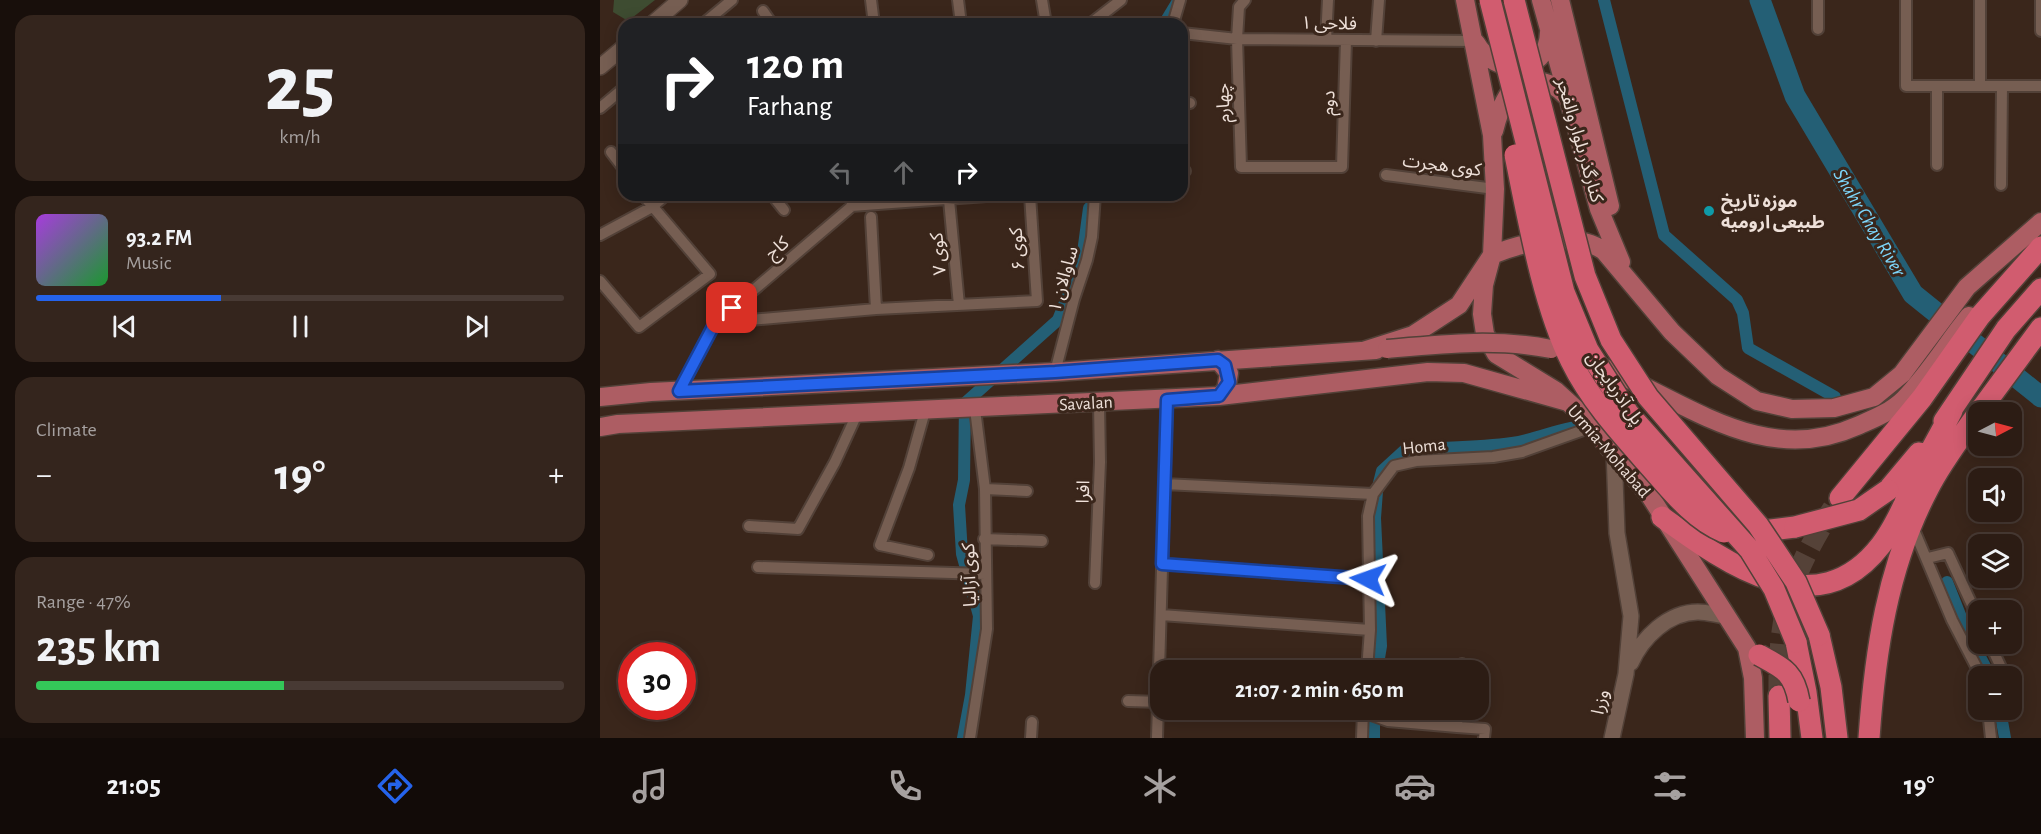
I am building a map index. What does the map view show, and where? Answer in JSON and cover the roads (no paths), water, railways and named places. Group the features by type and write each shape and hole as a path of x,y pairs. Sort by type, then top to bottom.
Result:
{"highway":[{"name":"پل آذربایجان","path":"1514,0 1586,276 1611,339 1648,397 1758,525 1796,582 1819,635 1831,687 1837,738"},
{"name":"پل آذربایجان","path":"1491,6 1553,248 1577,328 1588,350 1628,413 1750,550 1774,589 1796,642 1812,738"},
{"path":"1491,6 1502,95 1533,240 1556,322 1571,362 1623,436 1707,525 1724,532 1754,534 1829,520 1858,510 1888,490 1952,411 2006,329 2041,290"},
{"path":"1840,498 1913,395 2038,233"},
{"path":"1987,402 2040,329"},
{"path":"1662,516 1738,568 1799,587 1825,585 1842,579 1858,570 1891,531 1952,411"},
{"path":"1869,738 1878,640 1888,596 1912,525 1928,488 1968,429"},
{"path":"1753,652 1788,672 1797,687 1789,698 1780,738"},
{"path":"1789,698 1800,738"}],"main road":[{"name":"Urmia-Mohabad","path":"1465,0 1492,135 1495,189 1492,255 1484,285 1482,314 1485,334 1496,354 1556,391 1568,402 1614,451 1650,496 1726,616 1753,652 1755,738"},
{"name":"کنارگذر بلوار والفجر","path":"1541,0 1599,209 1627,278"},
{"path":"1560,0 1627,278"},
{"path":"1475,41 1490,61 1517,67 1542,56 1549,42 1549,29"},
{"path":"1492,135 1509,94 1520,85 1535,81 1551,83 1566,96"},
{"path":"1898,378 1967,287 2038,233"},
{"path":"1363,351 1413,335 1459,304 1492,255 1536,243 1578,240 1604,251 1701,362 1757,401 1792,409 1834,408 1874,397 1898,378 1912,371 1968,296 1977,288 1984,302 2038,233"},
{"name":"Savalan","path":"603,394 1055,372 1363,351 1457,342 1504,343 1551,349 1624,375 1728,426 1761,438 1785,441 1809,441 1839,435 1888,411 1913,395"},
{"path":"1218,360 1225,365 1229,382 1219,396"},
{"name":"Savalan","path":"600,427 618,424 1167,400 1428,372 1464,373 1568,402"}],"street":[{"path":"658,18 680,0"},
{"path":"710,18 732,0"},
{"path":"871,0 873,18"},
{"path":"958,0 960,18"},
{"path":"1042,0 1045,18"},
{"path":"1097,18 1121,0"},
{"path":"1175,18 1180,0"},
{"name":"چهارم","path":"1245,0 1239,7 1237,39 1241,167 1342,167"},
{"path":"1326,39 1328,0"},
{"path":"1376,41 1379,0"},
{"path":"1818,0 1818,29"},
{"path":"1906,0 1906,86 2041,86"},
{"path":"1980,0 1980,86"},
{"path":"2041,0 2041,31"},
{"path":"763,11 768,18"},
{"name":"فلاحی ۱","path":"1188,34 1237,39 1475,41"},
{"name":"دوم","path":"1342,167 1346,40"},
{"path":"600,67 618,52"},
{"path":"1937,86 1937,165"},
{"path":"2001,185 2002,86"},
{"path":"600,108 618,93"},
{"path":"611,152 618,161"},
{"name":"کوی هجرت","path":"1386,175 1495,189"},
{"path":"600,281 639,327 710,274 648,201"},
{"path":"600,235 659,201"},
{"path":"777,201 784,210"},
{"name":"کاج","path":"679,391 715,323 857,201"},
{"path":"851,206 933,201"},
{"name":"کوی ۷","path":"949,201 959,305"},
{"name":"کوی ۶","path":"959,305 1036,301 1030,201"},
{"name":"ساوالان ۱","path":"1055,372 1087,260 1092,237 1095,201"},
{"path":"871,217 876,309"},
{"path":"715,323 876,309 959,305"},
{"path":"1160,660 1167,400"},
{"name":"افرا","path":"1095,583 1101,462 1099,403"},
{"name":"کوی آزالیا","path":"970,738 987,629 985,489 975,409"},
{"path":"925,411 909,468 880,545 928,555"},
{"path":"749,526 798,529 836,462 857,414"},
{"name":"Homa","path":"1372,494 1394,466 1405,462 1493,457 1535,448 1592,427"},
{"path":"1614,451 1617,533 1631,616 1626,674"},
{"path":"1164,484 1372,494 1366,542 1370,630 1368,660"},
{"path":"985,489 1027,491"},
{"path":"1912,525 1928,558 1952,620 1976,666"},
{"path":"984,539 1042,541"},
{"path":"1928,558 1948,553 1970,600"},
{"path":"1162,564 1368,579"},
{"path":"758,567 985,574"},
{"path":"1626,674 1637,648 1658,627 1696,612 1726,616"},
{"path":"1161,615 1370,630"},
{"name":"وزرا","path":"1612,738 1626,674"},
{"path":"1128,701 1150,702"},
{"path":"1157,738 1158,720"},
{"path":"1362,738 1363,720"},
{"path":"1386,720 1485,729 1484,738"},
{"path":"1456,727 1457,720"},
{"path":"1989,720 1991,738"},
{"path":"1030,738 1032,722"}],"waterway":[{"path":"1604,0 1664,235 1737,300 1743,313 1748,348 1835,397"},
{"name":"Shahr Chay River","path":"1760,0 1795,96 1913,294 2041,397"},
{"path":"1168,18 1178,1"},
{"path":"963,738 971,695 979,616 962,554 959,505 964,480 965,403 1058,320 1082,260 1089,208"},
{"path":"1379,660 1381,646 1375,518 1377,491 1382,471 1405,450 1512,443 1589,425"},
{"path":"1947,582 1966,630 1985,666"},
{"path":"1374,720 1374,738"},
{"path":"2002,720 2005,738"}],"tunnel":[{"path":"1779,696 1781,642 1789,598 1806,555 1833,508"}],"place":[{"name":"موزه تاریخ طبیعی ارومیه","path":"1709,211"}]}
